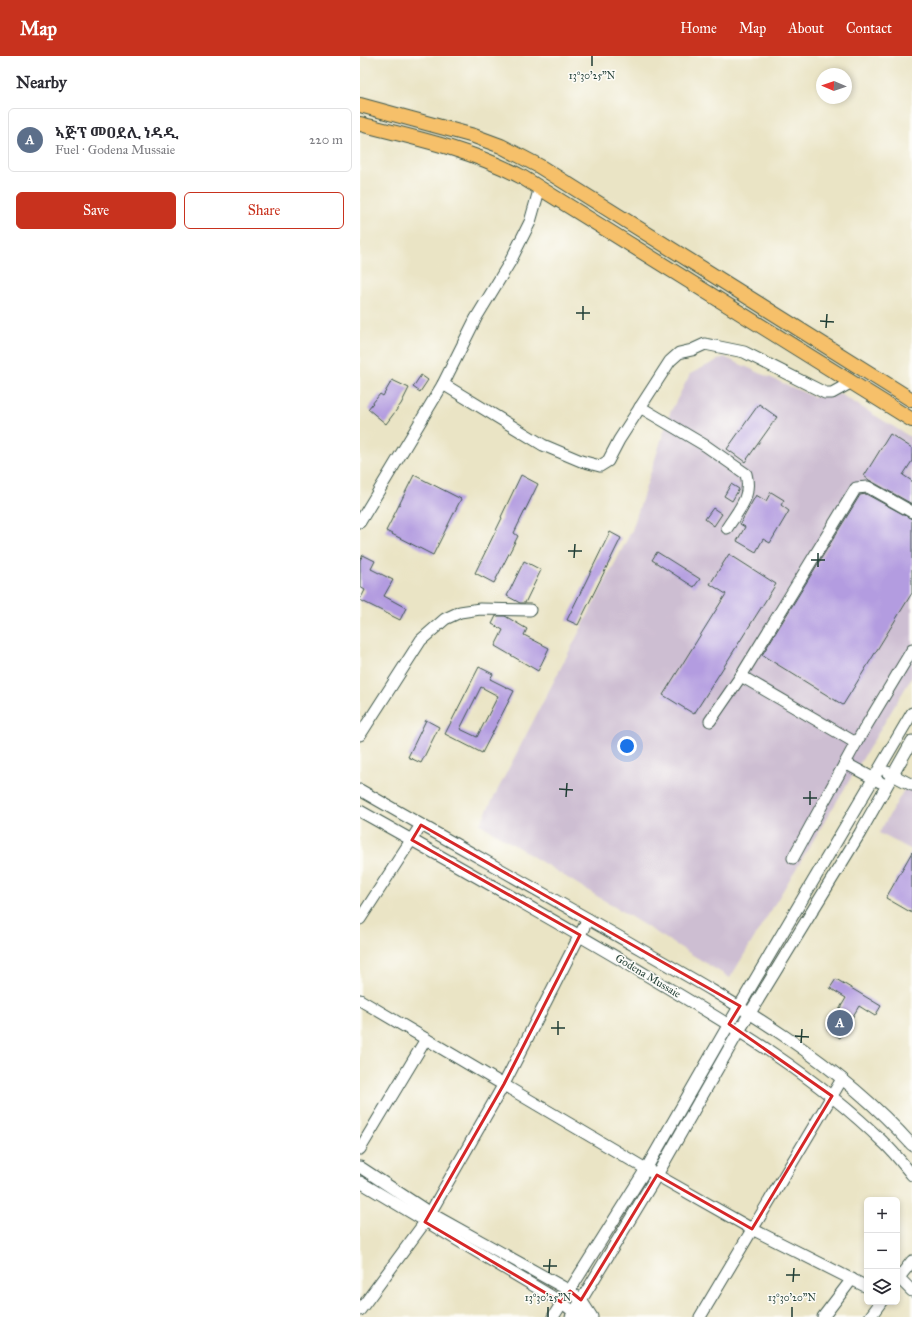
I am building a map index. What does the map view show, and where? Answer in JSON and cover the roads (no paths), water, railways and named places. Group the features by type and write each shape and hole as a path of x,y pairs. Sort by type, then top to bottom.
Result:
{"main road":[{"path":"360,105 474,136 501,146 539,166 912,400 907,417 540,187 496,164 467,153 360,124"},
{"path":"670,268 680,254"}],"street":[{"path":"360,522 443,384 476,318 510,262 530,222 540,187"},
{"path":"443,384 543,444 581,462 600,466 608,461 619,440 670,361 680,353 692,350 705,344 744,352 825,393 832,393 852,382"},
{"path":"640,407 706,446 746,474 749,486 748,494 727,528"},
{"path":"710,721 741,676 856,488 868,487 912,512"},
{"path":"360,735 421,640 445,619 460,612 480,609 530,610"},
{"path":"793,858 856,743 912,650"},
{"path":"741,676 856,743"},
{"path":"553,1317 561,1302 570,1291 646,1169 729,1024 912,713"},
{"path":"572,1314 656,1175 739,1031 912,741"},
{"path":"846,763 886,786"},
{"path":"880,767 912,785"},
{"name":"Godena Mussaie","path":"360,790 751,1013 808,1053 872,1103 912,1144"},
{"name":"Godena Mussaie","path":"360,811 580,935 729,1024 793,1067 832,1096 884,1143 912,1175"},
{"path":"360,919 421,825"},
{"path":"360,1310 427,1217 504,1084 588,919"},
{"path":"360,1000 656,1175 752,1229 864,1285"},
{"path":"360,1149 426,1039"},
{"path":"700,1317 842,1080"},
{"path":"360,1167 488,1260 561,1302 572,1314 587,1317"},
{"path":"360,1182 495,1250 570,1291 581,1300 592,1317"},
{"path":"488,1260 495,1250"},
{"path":"900,1276 912,1261"},
{"path":"823,1317 852,1279"},
{"path":"900,1281 912,1291"},
{"path":"870,1317 879,1305"}],"place":[{"name":"ኣጅፕ መዐደሊ ነዳዲ","path":"840,1023"}]}
